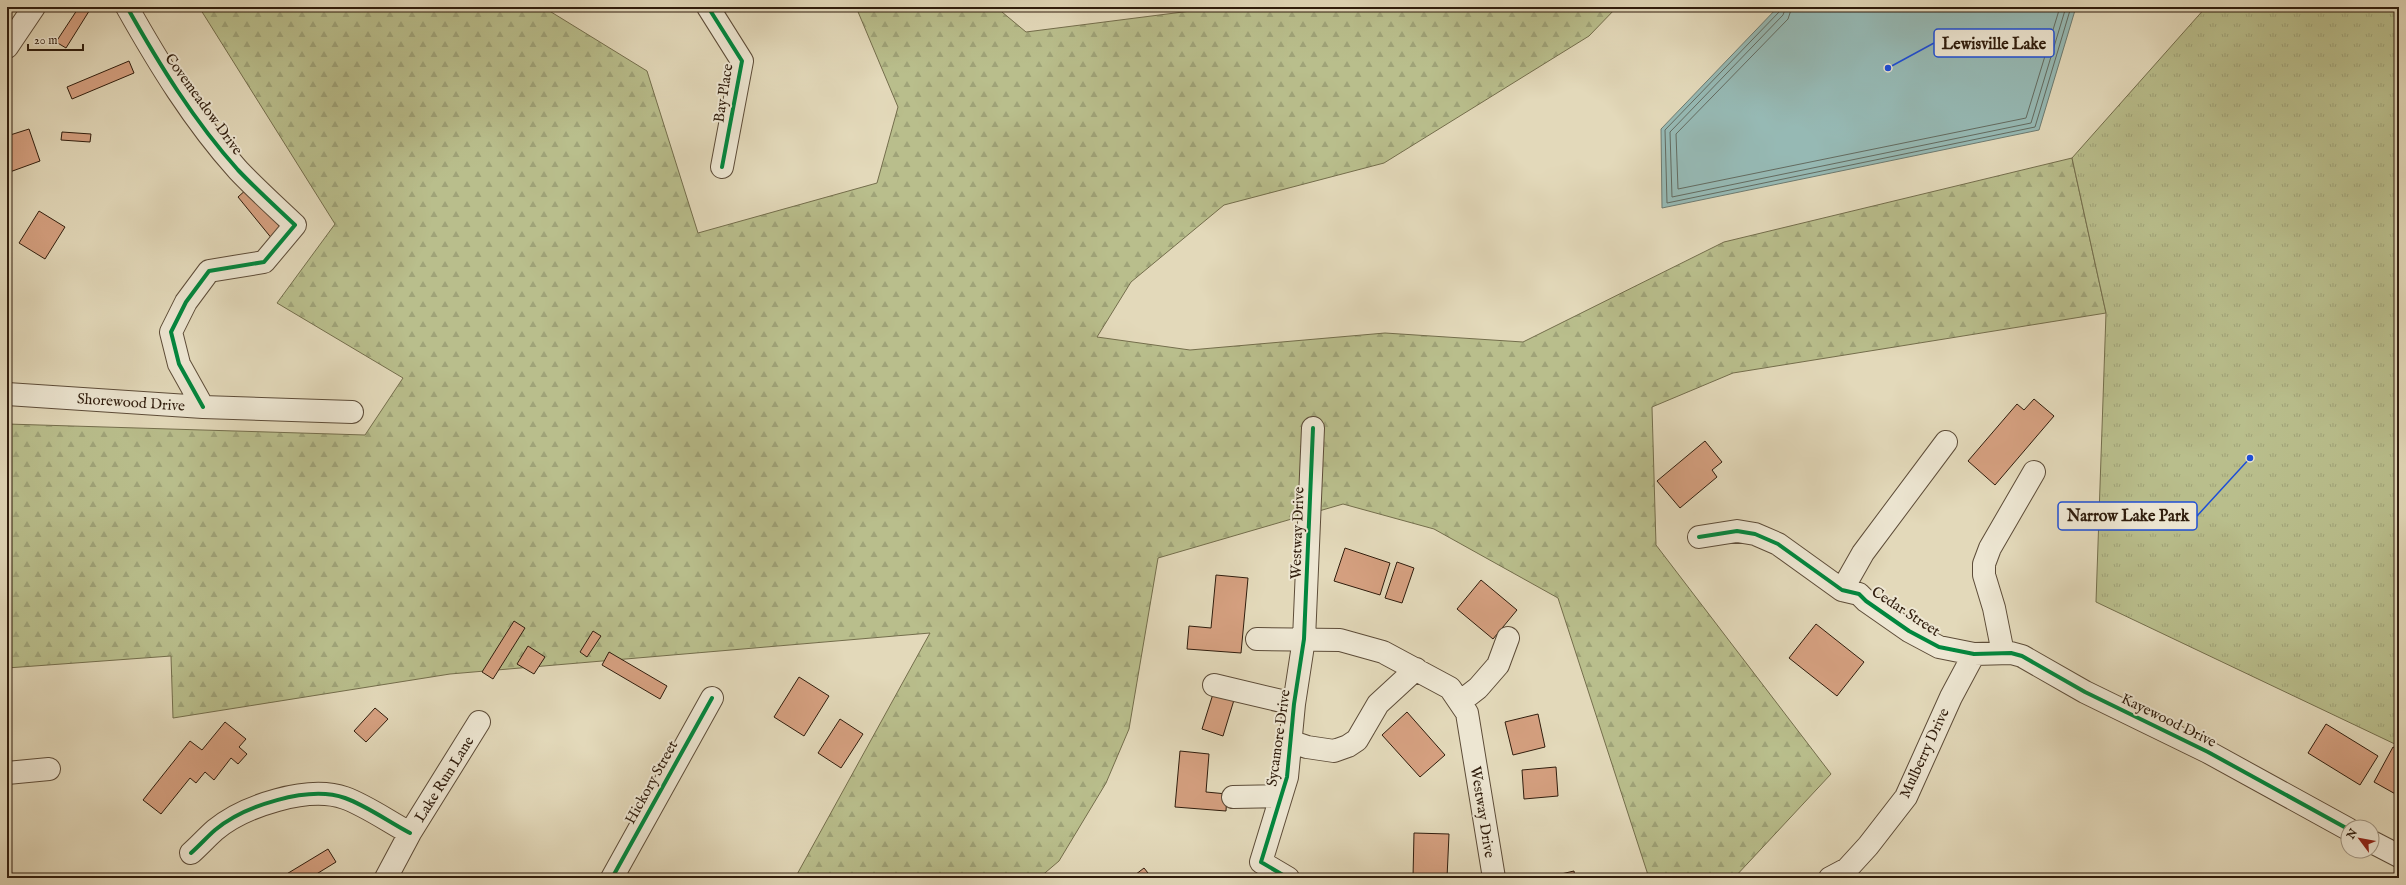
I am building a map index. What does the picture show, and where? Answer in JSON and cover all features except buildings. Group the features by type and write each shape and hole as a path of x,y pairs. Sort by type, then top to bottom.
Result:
{"street":[{"path":"7,46 34,7"},
{"name":"Covemeadow Drive","path":"127,7 153,54 212,139 239,171 295,225 264,262 209,271 186,302 171,332 179,364 203,407"},
{"name":"Bay Place","path":"708,7 742,61 722,167"},
{"name":"Shorewood Drive","path":"7,394 203,407 352,412"},
{"name":"Westway Drive","path":"1313,428 1304,639 1340,640 1383,652 1416,668 1450,688 1467,714 1494,878"},
{"path":"1842,590 1862,553 1946,442"},
{"path":"2003,653 1994,608 1984,575 1984,564 1990,548 2034,472"},
{"name":"Cedar Street","path":"1699,537 1737,531 1755,534 1778,544 1842,590 1859,594 1866,601 1909,631 1939,647 1974,654"},
{"path":"1460,702 1478,688 1498,665 1508,638"},
{"path":"1257,639 1304,639"},
{"name":"Sycamore Drive","path":"1288,878 1261,862 1287,777 1289,741 1304,639"},
{"name":"Kayewood Drive","path":"1974,654 2003,653 2022,656 2085,692 2208,752 2340,825"},
{"name":"Mulberry Drive","path":"1830,878 1847,869 1868,846 1906,797 1951,697 1974,654"},
{"path":"1289,741 1307,747 1334,751 1348,746 1357,740 1378,704 1416,668"},
{"path":"1214,685 1294,704"},
{"name":"Hickory Street","path":"612,878 712,698"},
{"name":"Lake Run Lane","path":"386,878 410,833 479,722"},
{"path":"7,773 49,769"},
{"path":"191,854 215,830 228,821 255,807 300,795 328,795 345,798 410,833"},
{"path":"1234,797 1281,796"},
{"path":"2380,846 2399,856"}],"green space":[{"path":"199,7 543,7 647,71 698,233 877,183 898,107 856,7 996,7 1026,32 1222,7 1617,7 1589,36 1384,163 1224,205 1131,282 1097,337 1190,350 1385,333 1523,342 1724,242 2072,158 2106,313 1733,373 1652,407 1656,545 1831,774 1734,878 1649,878 1558,598 1434,529 1343,504 1158,558 1129,729 1106,783 1059,861 1039,878 795,878 930,633 450,674 173,718 171,656 7,668 7,424 365,435 403,378 277,303 335,224"},
{"path":"2206,7 2399,7 2399,746 2096,602 2106,313 2072,158"}],"water":[{"path":"1778,7 2076,7 2039,130 1662,208 1661,129"}],"cycle path":[{"path":"127,7 178,92 207,132 238,170 295,225 264,262 209,271 186,302 171,332 179,364 203,407"},
{"path":"708,7 742,61 722,167"},
{"path":"1288,878 1261,862 1287,777 1294,704 1304,639 1313,428"},
{"path":"1699,537 1737,531 1755,534 1778,544 1842,590 1859,594 1866,601 1909,631 1939,647 1974,654 2011,653 2022,656 2085,692 2208,752 2340,825"},
{"path":"612,878 712,698"},
{"path":"191,853 215,830 227,821 242,813 277,800 313,794 330,795 353,801 410,833"}],"place":[{"name":"Lewisville Lake","path":"1888,68"},
{"name":"Narrow Lake Park","path":"2250,458"}]}
